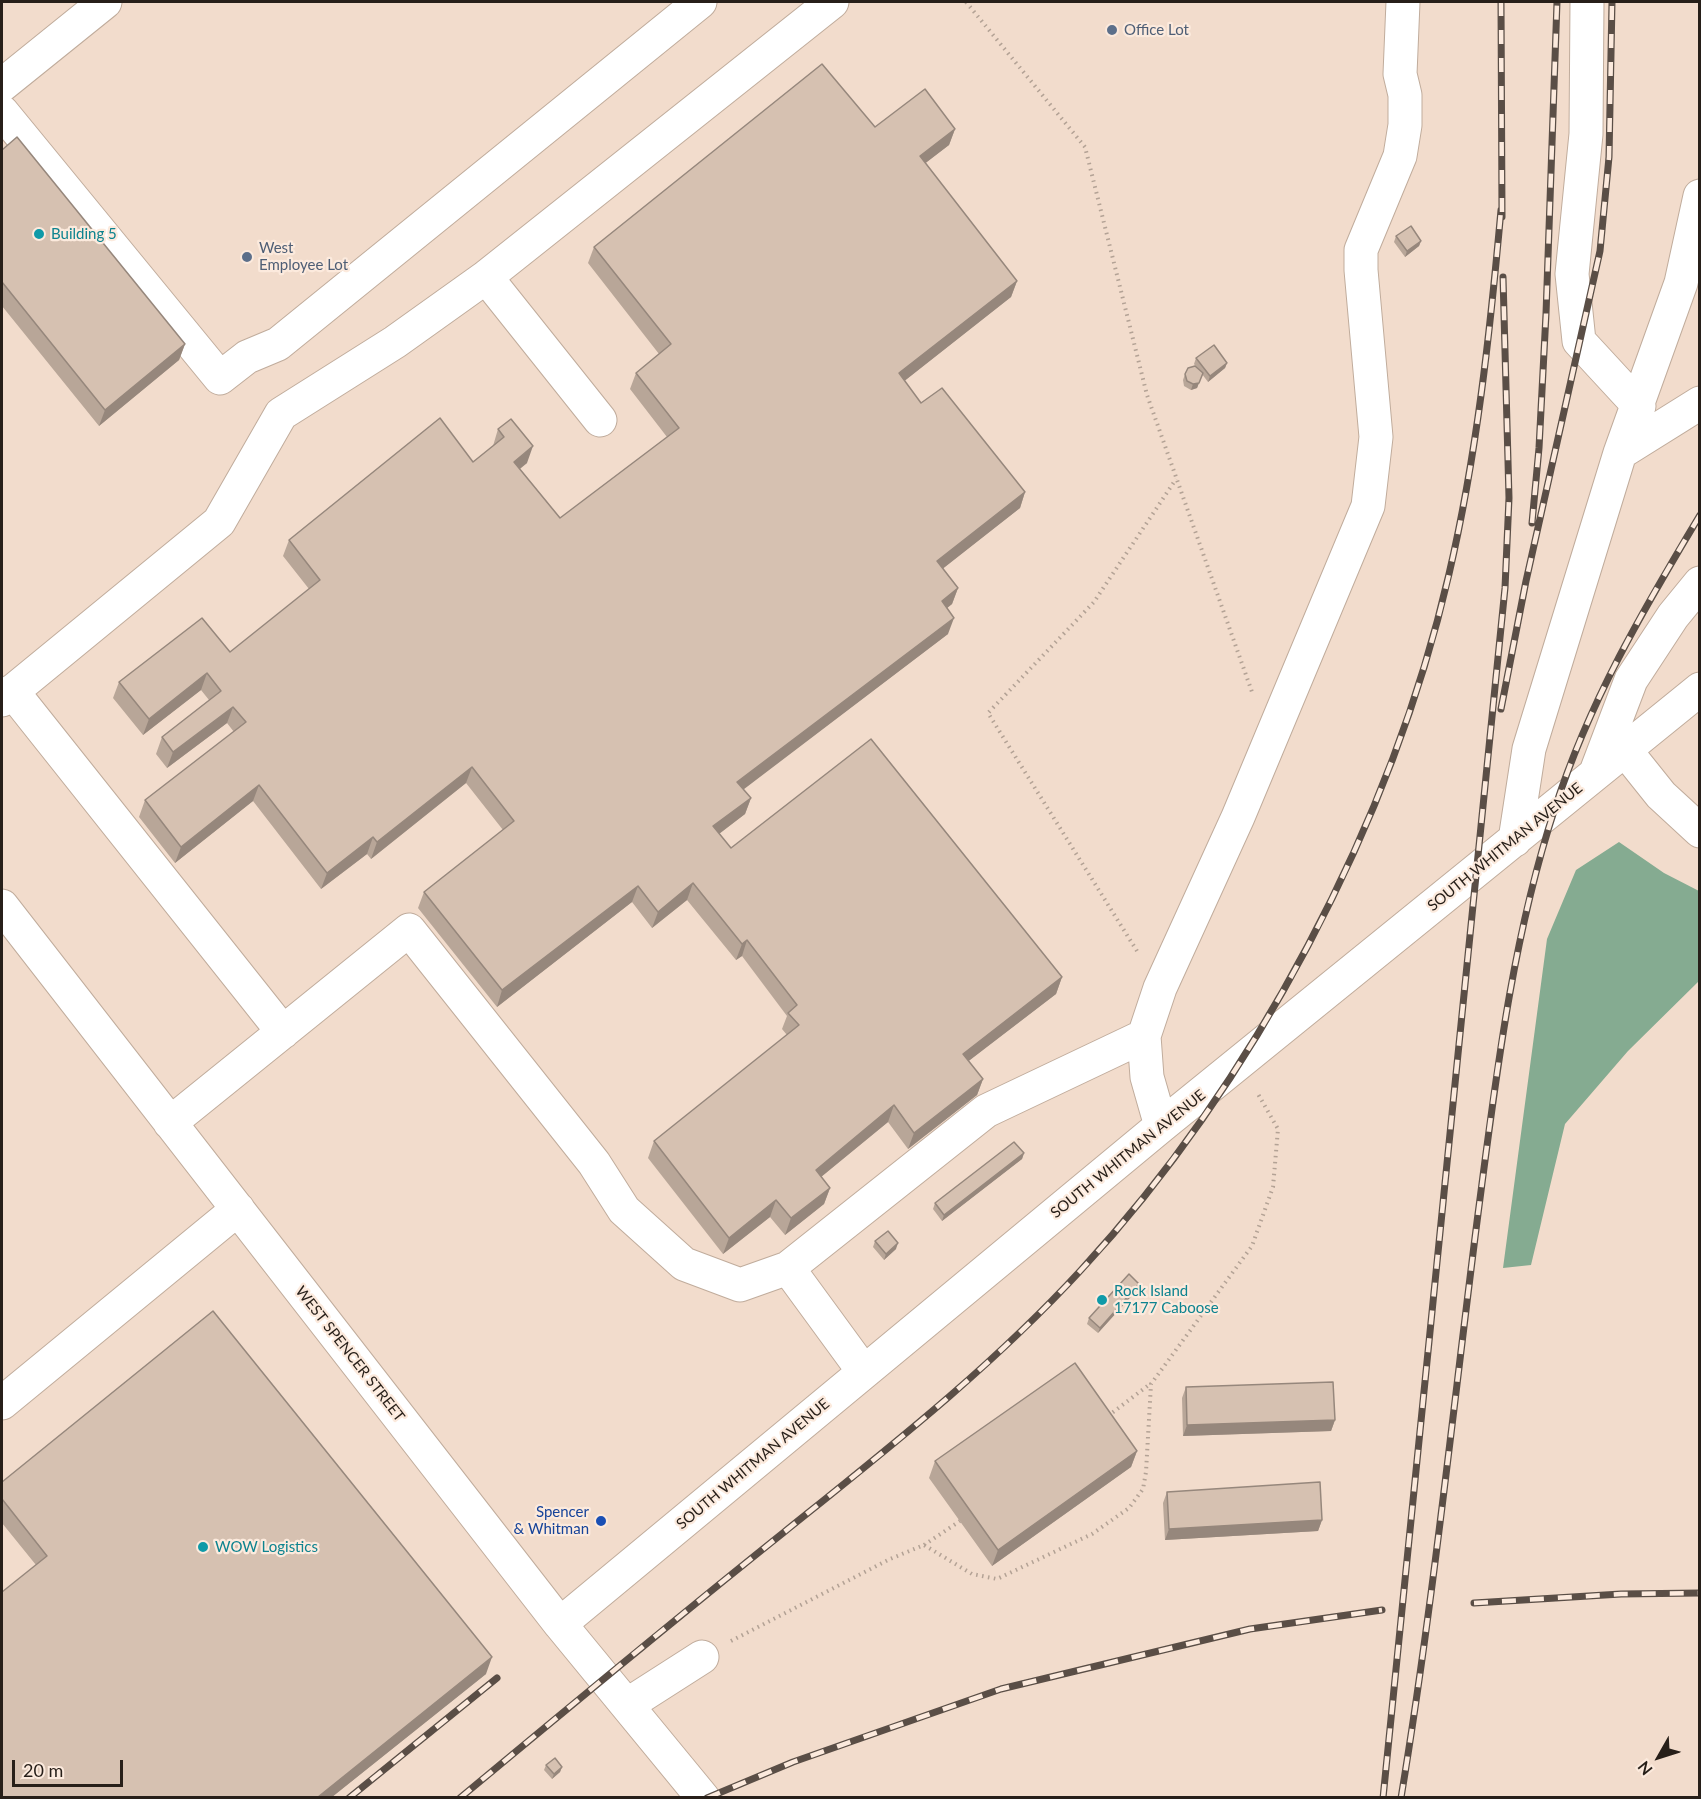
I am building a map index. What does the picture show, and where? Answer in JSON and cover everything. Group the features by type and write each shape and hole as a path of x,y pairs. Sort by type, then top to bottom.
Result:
{"street":[{"path":"2,85 105,2"},
{"path":"2,112 220,378 247,357 278,344 700,2"},
{"path":"283,1032 7,696 219,522 281,414 395,342 486,277 832,2"},
{"path":"1161,1126 1147,1077 1144,1036 1160,988 1270,742 1368,506 1376,437 1361,250 1400,156 1405,124 1405,95 1400,74 1403,2"},
{"path":"1587,2 1586,134 1572,274 1579,341 1639,406"},
{"path":"1515,840 1529,749 1620,453 1639,406 1681,283 1700,195"},
{"path":"486,277 600,420"},
{"path":"1620,453 1700,403"},
{"path":"1595,775 1631,680 1673,616 1700,584"},
{"name":"SOUTH WHITMAN AVENUE","path":"560,1624 1239,1062 1699,690"},
{"path":"1625,750 1661,795 1700,831"},
{"name":"WEST SPENCER STREET","path":"2,906 560,1624 703,1797"},
{"path":"170,1123 409,930 594,1163 624,1210 684,1264 740,1285 788,1268 986,1111 1144,1036"},
{"path":"2,1403 238,1209"},
{"path":"788,1268 864,1372"},
{"path":"627,1705 702,1657"}],"path":[{"path":"966,2 1085,147 1147,395 1270,742"},
{"path":"1160,988 988,713 1094,602 1176,479"},
{"path":"1100,1422 1151,1384 1252,1246 1272,1187 1278,1130 1239,1062"},
{"path":"924,1545 972,1574 997,1579 1092,1534 1129,1508 1143,1489 1151,1384"},
{"path":"702,1657 890,1559 924,1545 960,1521"}],"green space":[{"path":"1619,842 1664,873 1699,891 1699,981 1628,1051 1565,1124 1531,1265 1503,1268 1547,939 1576,870"}],"building":[{"path":"822,64 875,127 925,89 955,129 920,156 1017,281 899,373 921,403 942,388 1025,492 937,561 958,588 942,601 954,618 737,782 751,798 713,826 731,848 871,739 1062,977 963,1054 983,1079 914,1133 894,1105 816,1170 830,1188 791,1218 776,1200 729,1238 654,1141 799,1025 788,1013 797,1005 747,940 742,944 693,883 658,912 638,886 502,990 424,892 514,821 472,767 377,842 373,837 327,873 259,785 181,847 145,800 246,722 233,707 173,752 162,737 221,691 207,673 149,719 119,682 202,618 230,652 320,580 289,540 440,418 473,462 504,437 498,429 511,419 533,446 514,462 560,518 679,428 636,373 671,344 594,247"},
{"name":"Building 5","path":"17,137 185,344 105,410 2,282 2,150"},
{"path":"1411,226 1421,241 1407,251 1396,236"},
{"path":"1214,345 1227,363 1210,376 1196,358"},
{"path":"1195,366 1203,373 1199,383 1193,384 1187,381 1185,374 1188,368"},
{"path":"1014,1142 1024,1153 944,1215 935,1203"},
{"path":"888,1231 898,1243 886,1254 875,1241"},
{"path":"1129,1274 1139,1284 1100,1328 1089,1318"},
{"name":"WOW Logistics","path":"213,1311 492,1657 318,1797 2,1797 2,1592 47,1556 2,1499 2,1482"},
{"path":"1075,1363 1137,1451 998,1550 935,1461"},
{"path":"1333,1382 1335,1420 1187,1425 1186,1387"},
{"path":"1320,1482 1322,1520 1169,1529 1167,1492"},
{"path":"555,1758 562,1767 554,1774 546,1765"}],"railway":[{"path":"1501,2 1502,217"},
{"path":"1532,523 1539,448 1546,314 1557,2"},
{"path":"1501,709 1526,581 1600,251 1609,157 1612,2"},
{"path":"460,1798 899,1439 1011,1341 1081,1270 1144,1197 1203,1118 1258,1033 1308,945 1353,854 1392,761 1424,667 1449,574 1475,438 1501,210"},
{"path":"1383,1798 1505,588 1509,498 1503,277"},
{"path":"1401,1798 1433,1579 1492,1111 1507,1009 1527,907 1555,808 1584,731 1619,657 1700,515"},
{"path":"1474,1603 1621,1594 1700,1593"},
{"path":"707,1798 793,1762 1001,1689 1250,1629 1382,1610"},
{"path":"349,1798 497,1678"}],"place":[{"name":"Office Lot","path":"1112,30"},
{"name":"Building 5","path":"39,234"},
{"name":"West Employee Lot","path":"247,257"},
{"name":"Rock Island 17177 Caboose","path":"1102,1300"},
{"name":"Spencer & Whitman","path":"601,1521"},
{"name":"WOW Logistics","path":"203,1547"}]}
